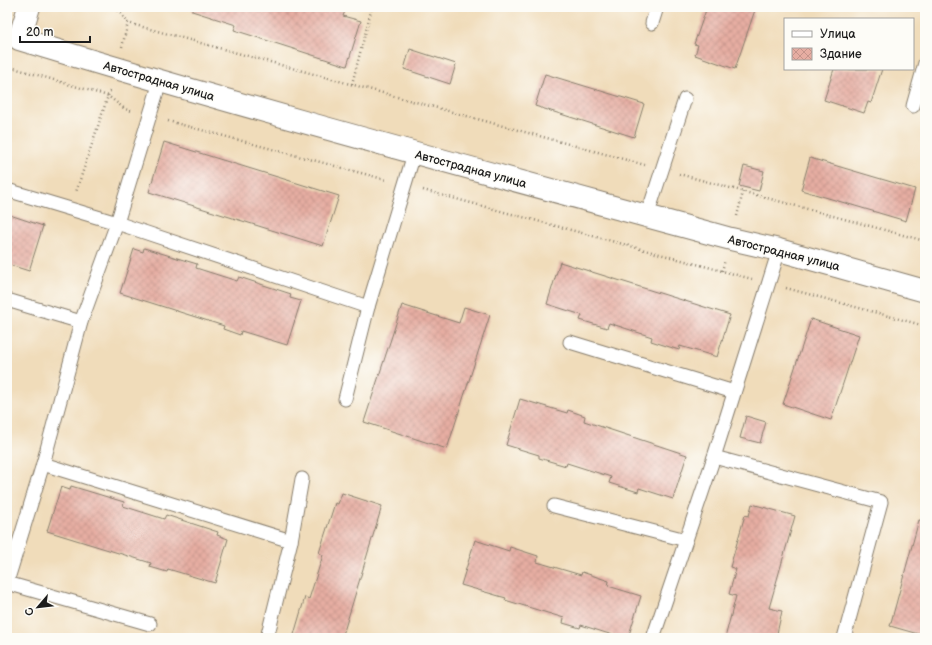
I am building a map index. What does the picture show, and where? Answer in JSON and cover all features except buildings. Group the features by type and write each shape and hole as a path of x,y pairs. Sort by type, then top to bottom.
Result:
{"main road":[{"name":"Автострадная улица","path":"29,7 19,40 160,82 414,154 731,239 779,250 925,291"}],"lane":[{"path":"652,23 657,7"},
{"path":"913,106 925,63"},
{"path":"150,624 7,583 43,464 81,322 116,223 160,82"},
{"path":"647,216 685,99"},
{"path":"345,399 368,307 414,154"},
{"path":"7,190 116,223 368,307"},
{"path":"653,638 714,456 779,250"},
{"path":"7,300 81,322"},
{"path":"570,342 734,392"},
{"path":"714,456 881,502 844,638"},
{"path":"43,464 291,541"},
{"path":"267,638 291,541 302,479"},
{"path":"554,506 686,540"}],"path":[{"path":"116,7 128,23 925,241"},
{"path":"352,84 372,7"},
{"path":"71,209 108,96 128,23"},
{"path":"7,66 108,96 125,109 132,111"},
{"path":"163,119 925,326"}]}
